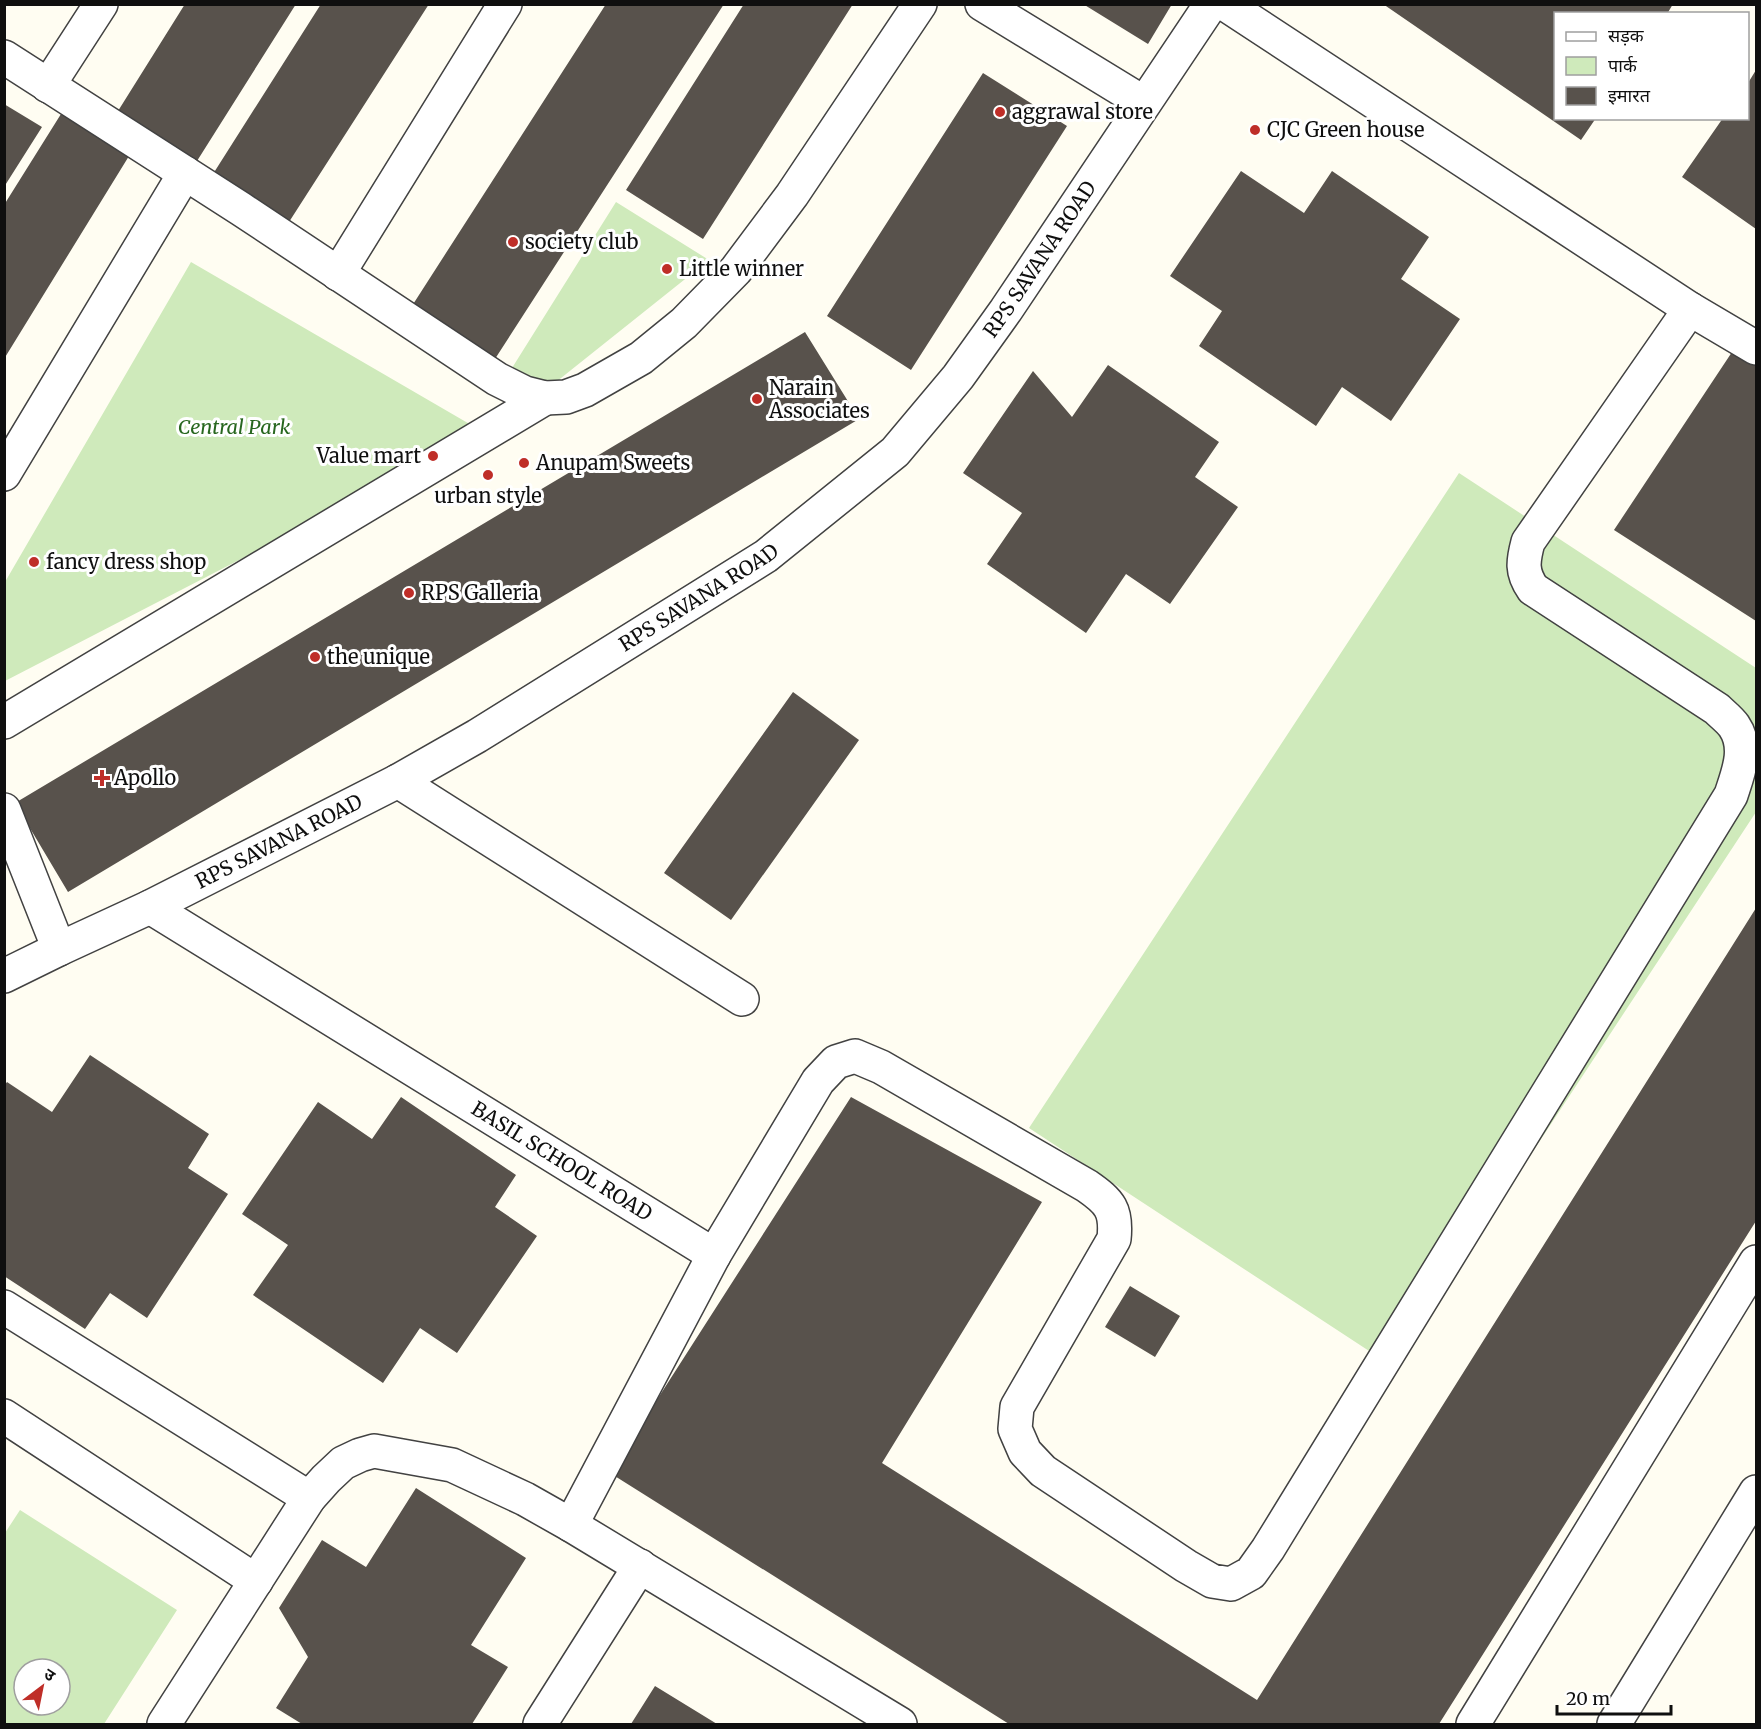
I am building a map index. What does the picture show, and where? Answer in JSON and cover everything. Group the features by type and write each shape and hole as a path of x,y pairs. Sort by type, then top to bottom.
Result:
{"street":[{"path":"48,86 100,4"},
{"path":"338,274 505,4"},
{"path":"4,57 185,173 497,379 525,393 545,398 566,397 585,390 641,358 684,323 736,270 792,195 920,4"},
{"path":"982,4 1144,103"},
{"name":"RPS SAVANA ROAD","path":"4,976 150,907 398,781 477,736 766,556 895,452 958,377 1006,310 1210,4"},
{"path":"1225,4 1690,309 1756,348"},
{"path":"4,474 185,173"},
{"path":"571,1525 714,1255 818,1081 836,1062 855,1056 881,1067 1087,1186 1106,1200 1113,1214 1114,1239 1017,1407 1015,1430 1025,1452 1043,1471 1186,1566 1212,1581 1231,1584 1251,1573 1281,1529 1731,795 1741,763 1741,740 1734,724 1717,710 1533,589 1526,578 1524,559 1528,542 1690,309"},
{"path":"4,722 545,398"},
{"path":"398,781 742,999"},
{"path":"4,810 59,949"},
{"name":"BASIL SCHOOL ROAD","path":"150,907 714,1255"},
{"path":"1473,1725 1756,1262"},
{"path":"4,1307 309,1498"},
{"path":"4,1416 256,1581"},
{"path":"164,1725 309,1498 343,1463 374,1451 452,1465 525,1499 640,1566 900,1725"},
{"path":"1614,1725 1756,1492"},
{"path":"540,1725 640,1566"}],"green space":[{"path":"616,202 709,260 546,390 512,368"},
{"name":"Central Park","path":"191,262 485,433 5,681 5,582"},
{"path":"1459,473 1756,668 1756,812 1392,1366 1029,1128"},
{"path":"20,1510 177,1610 104,1724 5,1724 5,1533"}],"building":[{"path":"185,4 296,4 197,161 118,111"},
{"path":"321,4 429,4 289,222 213,174"},
{"path":"606,4 724,4 493,362 410,309"},
{"path":"744,4 853,4 703,239 626,190"},
{"path":"1083,4 1172,4 1148,44"},
{"path":"1383,4 1673,4 1668,12 1554,12 1554,120 1595,120 1581,140"},
{"path":"1756,70 1756,229 1682,177 1722,120 1749,120 1749,81"},
{"path":"983,73 1067,126 911,370 827,316"},
{"path":"4,104 42,127 4,187"},
{"path":"61,114 129,156 4,359 4,205"},
{"path":"1241,171 1304,213 1332,171 1429,237 1401,279 1460,319 1391,421 1342,387 1316,426 1199,346 1222,311 1170,276"},
{"path":"805,332 859,419 68,892 15,803"},
{"path":"1736,346 1756,359 1756,621 1614,530"},
{"path":"1108,365 1219,442 1195,477 1238,507 1170,604 1126,574 1086,633 987,564 1022,513 963,473 1033,371 1072,417"},
{"path":"793,692 859,740 731,920 664,873"},
{"path":"1756,908 1756,1221 1439,1724 1009,1724 610,1473 851,1097 1042,1202 882,1463 1257,1700"},
{"path":"90,1055 209,1134 188,1168 228,1194 147,1318 110,1293 85,1329 4,1276 4,1086 7,1082 52,1112"},
{"path":"401,1097 516,1175 495,1207 537,1236 457,1353 420,1328 383,1383 253,1295 288,1245 242,1214 318,1102 372,1139"},
{"path":"1130,1286 1180,1316 1155,1357 1105,1327"},
{"path":"416,1488 526,1558 471,1645 508,1667 472,1724 302,1724 276,1708 308,1657 279,1608 322,1540 366,1567"},
{"path":"655,1686 717,1724 631,1724"}],"place":[{"name":"aggrawal store","path":"1000,112"},
{"name":"CJC Green house","path":"1255,130"},
{"name":"society club","path":"513,242"},
{"name":"Little winner","path":"667,269"},
{"name":"Narain Associates","path":"757,399"},
{"name":"Value mart","path":"433,456"},
{"name":"Anupam Sweets","path":"524,463"},
{"name":"urban style","path":"488,475"},
{"name":"fancy dress shop","path":"34,562"},
{"name":"RPS Galleria","path":"409,593"},
{"name":"the unique","path":"315,657"},
{"name":"Apollo","path":"102,778"}]}
